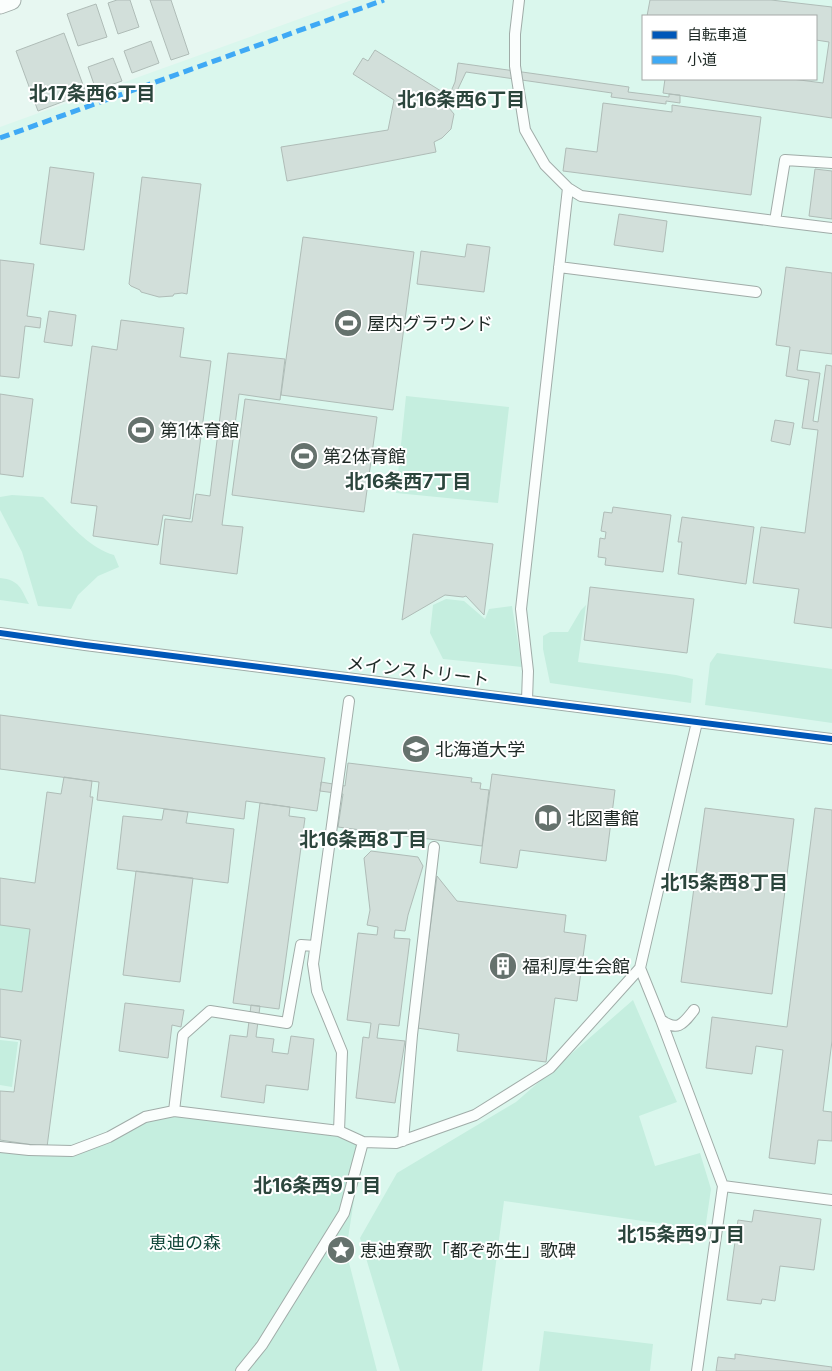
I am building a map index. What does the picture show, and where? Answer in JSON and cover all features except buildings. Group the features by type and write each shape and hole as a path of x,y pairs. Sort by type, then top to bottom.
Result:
{"street":[{"path":"0,4 12,0"}],"lane":[{"path":"519,0 515,66 525,130 545,165 568,188 581,196 832,228"},
{"path":"775,220 784,160 832,163"},
{"path":"527,700 528,671 521,609 568,188"},
{"path":"559,267 756,292"},
{"name":"メインストリート","path":"0,632 85,645 832,739"},
{"path":"339,1131 342,1052 317,991 313,964 349,701"},
{"path":"0,1147 29,1150 72,1150 109,1137 145,1117 174,1111 339,1131 362,1142 396,1143 475,1115 550,1068 640,968 697,722"},
{"path":"403,1141 412,1035 434,847"},
{"path":"174,1111 183,1035 210,1011 288,1023 301,945 315,946"},
{"path":"640,968 723,1186 697,1371"},
{"path":"661,1020 670,1026 679,1026 686,1022 694,1010"},
{"path":"241,1371 262,1345 344,1214 362,1142"},
{"path":"723,1186 832,1200"}],"shaded area":[{"name":"北海道大学","path":"352,0 832,0 832,1371 0,1371 0,127"}],"green space":[{"path":"406,396 509,407 498,503 396,493"},
{"path":"12,495 43,497 85,539 94,546 114,555 119,567 98,576 78,595 71,609 38,606 22,552 0,510 0,497"},
{"path":"0,578 16,583 29,604 0,600"},
{"path":"446,599 464,601 485,619 489,609 512,606 522,667 443,659 430,633 433,605"},
{"path":"586,605 578,662 693,679 691,703 550,683 543,649 543,636 550,632 568,632"},
{"path":"717,653 832,669 832,723 705,705 710,663"},
{"path":"0,925 30,929 22,992 0,989"},
{"path":"633,1000 677,1102 639,1116 655,1166 700,1153 711,1189 705,1230 504,1201 482,1371 400,1371 360,1238 397,1173 516,1102"},
{"path":"0,1040 18,1042 12,1087 0,1085"},
{"name":"恵迪の森","path":"174,1111 339,1131 363,1142 346,1251 377,1371 0,1371 0,1146 72,1150 145,1117"},
{"path":"544,1331 653,1344 650,1371 539,1371"}],"marked path":[{"path":"0,138 384,0"}],"cycle path":[{"path":"0,633 832,739"}],"place":[{"name":"屋内グラウンド","path":"348,323"},
{"name":"第1体育館","path":"141,430"},
{"name":"第2体育館","path":"304,456"},
{"name":"北海道大学","path":"416,749"},
{"name":"北図書館","path":"548,818"},
{"name":"福利厚生会館","path":"503,966"},
{"name":"恵迪寮歌「都ぞ弥生」歌碑","path":"341,1250"}],"district":[{"name":"北17条西6丁目","path":"92,93"},
{"name":"北16条西6丁目","path":"461,99"},
{"name":"北16条西7丁目","path":"408,481"},
{"name":"北16条西8丁目","path":"363,839"},
{"name":"北15条西8丁目","path":"724,882"},
{"name":"北16条西9丁目","path":"317,1185"},
{"name":"北15条西9丁目","path":"681,1234"}]}
